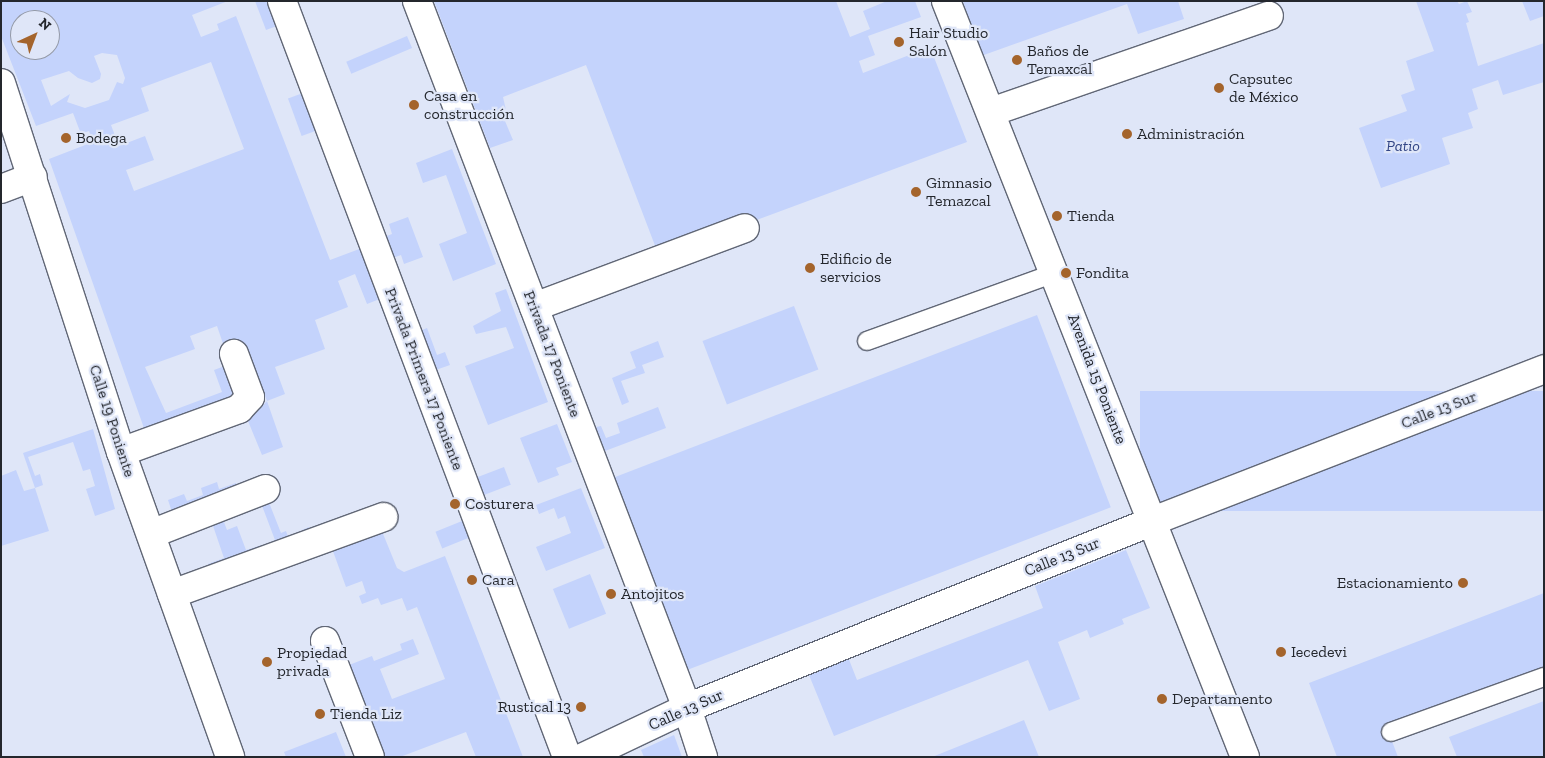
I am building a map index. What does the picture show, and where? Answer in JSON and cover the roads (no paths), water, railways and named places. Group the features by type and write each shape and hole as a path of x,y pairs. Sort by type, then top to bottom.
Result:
{"street":[{"name":"Privada Primera 17 Poniente","path":"282,1 567,757"},
{"name":"Privada 17 Poniente","path":"417,1 687,708 703,757"},
{"name":"Avenida 15 Poniente","path":"946,1 1056,273 1245,757"},
{"path":"991,112 1269,16"},
{"name":"Calle 19 Poniente","path":"1,83 121,452 230,757"},
{"path":"1,189 33,177"},
{"path":"534,306 745,228"},
{"path":"121,452 240,409 250,397 234,354"},
{"name":"Calle 13 Sur","path":"584,757 687,708 1152,521 1544,369"},
{"path":"151,534 266,489"},
{"path":"172,594 383,517"},
{"path":"325,641 370,757"}],"lane":[{"path":"867,341 1056,273"},
{"path":"1390,732 1544,677"}],"place":[{"name":"Hair Studio Salón","path":"899,42"},
{"name":"Baños de Temaxcal","path":"1017,60"},
{"name":"Capsutec de México","path":"1219,88"},
{"name":"Casa en construcción","path":"414,105"},
{"name":"Administración","path":"1127,134"},
{"name":"Bodega","path":"66,138"},
{"name":"Gimnasio Temazcal","path":"916,192"},
{"name":"Tienda","path":"1057,216"},
{"name":"Edificio de servicios","path":"810,268"},
{"name":"Fondita","path":"1066,273"},
{"name":"Costurera","path":"455,504"},
{"name":"Cara","path":"472,580"},
{"name":"Estacionamiento","path":"1463,583"},
{"name":"Antojitos","path":"611,594"},
{"name":"Iecedevi","path":"1281,652"},
{"name":"Propiedad privada","path":"267,662"},
{"name":"Departamento","path":"1162,699"},
{"name":"Rustical 13","path":"581,707"},
{"name":"Tienda Liz","path":"320,714"}],"park label":[{"name":"Patio","path":"1403,146"}]}
